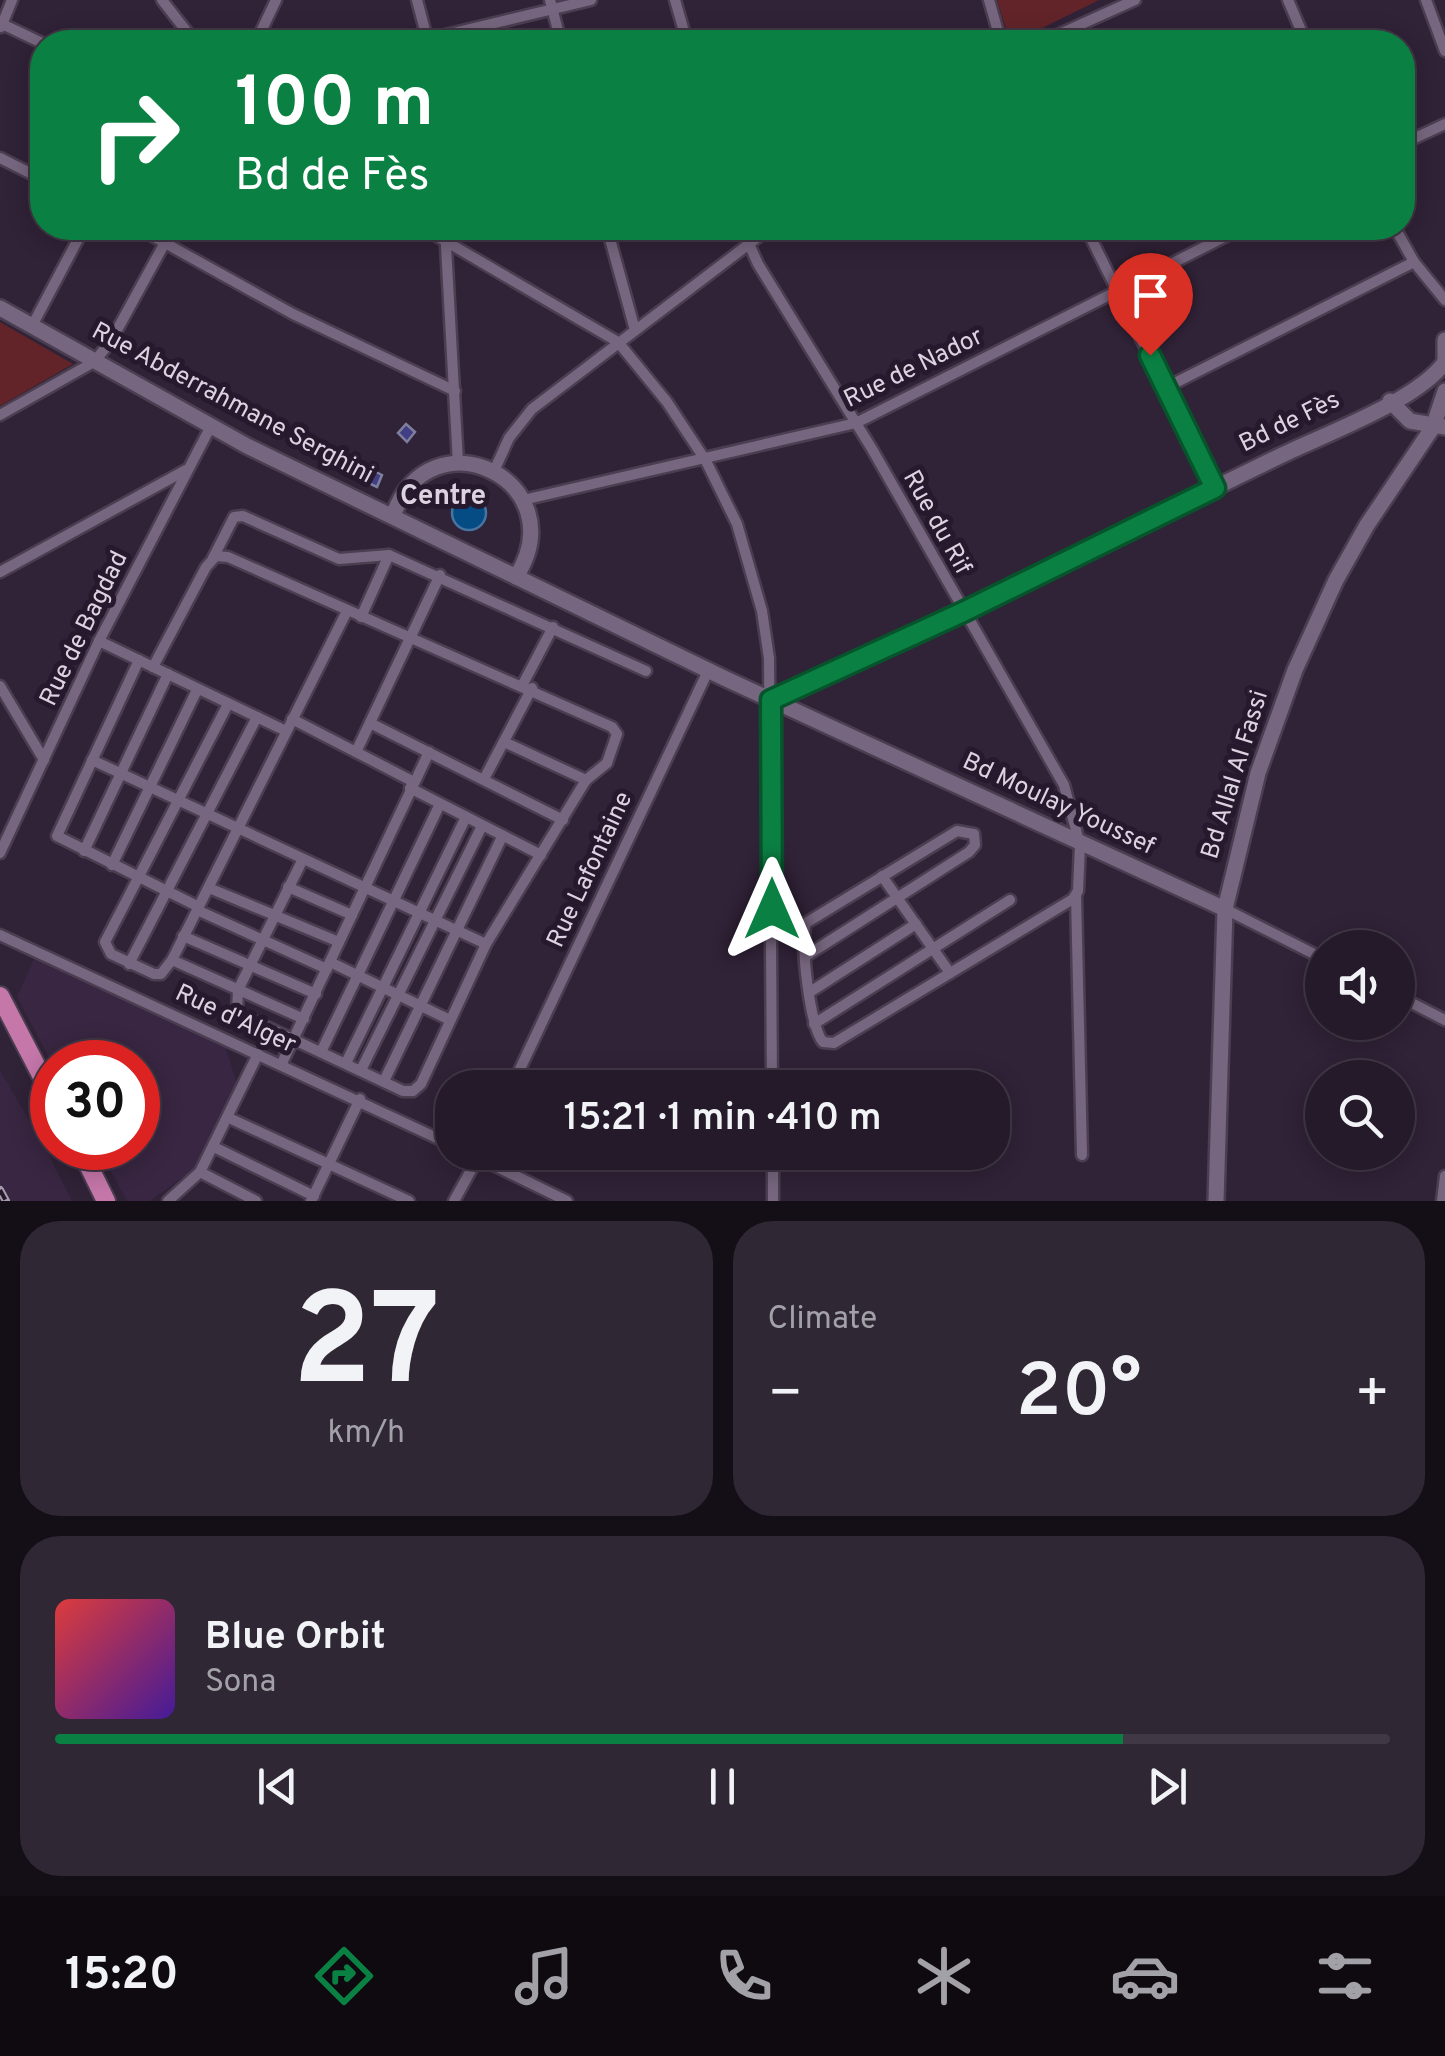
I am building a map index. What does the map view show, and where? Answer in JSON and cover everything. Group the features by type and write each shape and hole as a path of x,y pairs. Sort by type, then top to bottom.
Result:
{"main road":[{"path":"0,996 30,1054"},
{"path":"91,1170 106,1201"}],"street":[{"path":"12,0 1,25 30,37"},
{"path":"162,0 186,30"},
{"path":"262,30 276,0"},
{"path":"417,0 422,30"},
{"path":"462,30 552,4 591,0"},
{"path":"675,0 684,30"},
{"path":"989,0 998,30"},
{"path":"1069,30 1136,0"},
{"path":"1288,0 1301,30"},
{"path":"1426,0 1445,51"},
{"path":"552,4 558,30"},
{"path":"1415,138 1445,124"},
{"path":"0,158 30,172"},
{"path":"32,326 78,240"},
{"path":"160,240 293,314 455,391"},
{"path":"0,416 94,362 111,342 167,240"},
{"path":"445,240 458,462 494,471 524,500 531,540 516,577"},
{"path":"456,240 618,342 667,402 706,461 737,524 751,568 770,658 772,1070"},
{"path":"610,240 635,330"},
{"name":"Rue du Rif","path":"746,240 1064,785 1080,845 1076,896 1082,1155"},
{"path":"494,471 510,438 532,409 754,240"},
{"path":"1092,240 1215,488"},
{"name":"Rue de Nador","path":"524,500 706,461 856,423 1218,240"},
{"path":"1402,240 1444,303"},
{"path":"1166,388 1414,262"},
{"name":"Rue Abderrahmane Serghini","path":"0,308 211,426 393,516 404,493 422,475 458,462"},
{"path":"1445,340 1445,362"},
{"name":"Bd de Fès","path":"771,700 963,612 1390,401 1429,378 1445,362"},
{"name":"Bd Allal Al Fassi","path":"1216,1201 1224,909 1258,774 1295,670 1352,550 1439,427 1444,399"},
{"path":"1390,401 1410,420 1439,427"},
{"name":"Rue de Bagdad","path":"0,853 100,641 211,426"},
{"path":"0,572 187,469"},
{"path":"154,667 236,516 338,560 389,555 646,670"},
{"path":"393,516 771,700"},
{"path":"213,558 222,555 361,617 411,634 528,686 616,732 614,754 586,780 486,944 418,1088 403,1091 238,1016 238,990 303,858"},
{"path":"361,617 389,555"},
{"path":"356,752 440,575"},
{"path":"228,704 105,942 111,954 158,975 172,960 347,610"},
{"path":"484,779 553,627"},
{"path":"100,641 286,731"},
{"path":"139,660 57,835 263,939 358,976 450,1020"},
{"name":"Rue Lafontaine","path":"519,1070 708,670"},
{"path":"84,851 168,674"},
{"path":"0,686 44,760"},
{"path":"112,864 196,690"},
{"name":"Bd Moulay Youssef","path":"771,700 1305,950"},
{"path":"129,964 256,718"},
{"path":"292,720 541,856"},
{"path":"370,722 563,820"},
{"path":"504,742 586,780"},
{"path":"282,1063 429,752"},
{"path":"92,760 433,923 486,944"},
{"path":"321,1052 440,804"},
{"path":"346,1064 466,816"},
{"path":"361,1070 482,826"},
{"path":"806,956 969,852 975,846 974,834 957,831 806,923 806,956 814,1024 820,1038 834,1043 1076,896"},
{"path":"384,1081 502,837"},
{"path":"882,876 950,973"},
{"path":"288,887 352,915"},
{"path":"209,888 339,942"},
{"path":"814,1024 1010,900"},
{"path":"810,992 916,924"},
{"name":"Rue d'Alger","path":"0,936 435,1136"},
{"path":"183,936 316,994"},
{"path":"172,960 304,1020"},
{"path":"1415,1005 1445,1020"},
{"path":"168,1201 200,1172 230,1118 258,1054"},
{"path":"214,1147 312,1199 360,1099"},
{"path":"230,1118 409,1201"},
{"path":"454,1201 468,1170"},
{"path":"506,1170 567,1201"},
{"path":"772,1170 773,1201"},
{"path":"200,1172 256,1201"},
{"path":"1442,1201 1445,1176"}],"shaded area":[{"path":"997,0 1099,0 1038,30 1006,30"},
{"path":"0,322 73,364 0,406"},
{"path":"34,959 225,1046 237,1084 193,1170 150,1201 127,1201 110,1170 160,1170 160,1040 40,1040 17,997"},
{"path":"0,1070 30,1122 30,1170 56,1170 72,1201 0,1201"}],"water":[{"path":"469,496 481,501 486,513 481,525 469,530 457,525 452,513 457,501"}],"building":[{"path":"406,424 415,432 407,442 398,433"},
{"path":"370,469 382,475 377,487 364,481"}],"railway":[{"path":"0,1190 6,1201"}],"district":[{"name":"Centre","path":"443,497"}],"route":[{"path":"772,909 771,700 963,612 1215,488 1150,355"}]}
